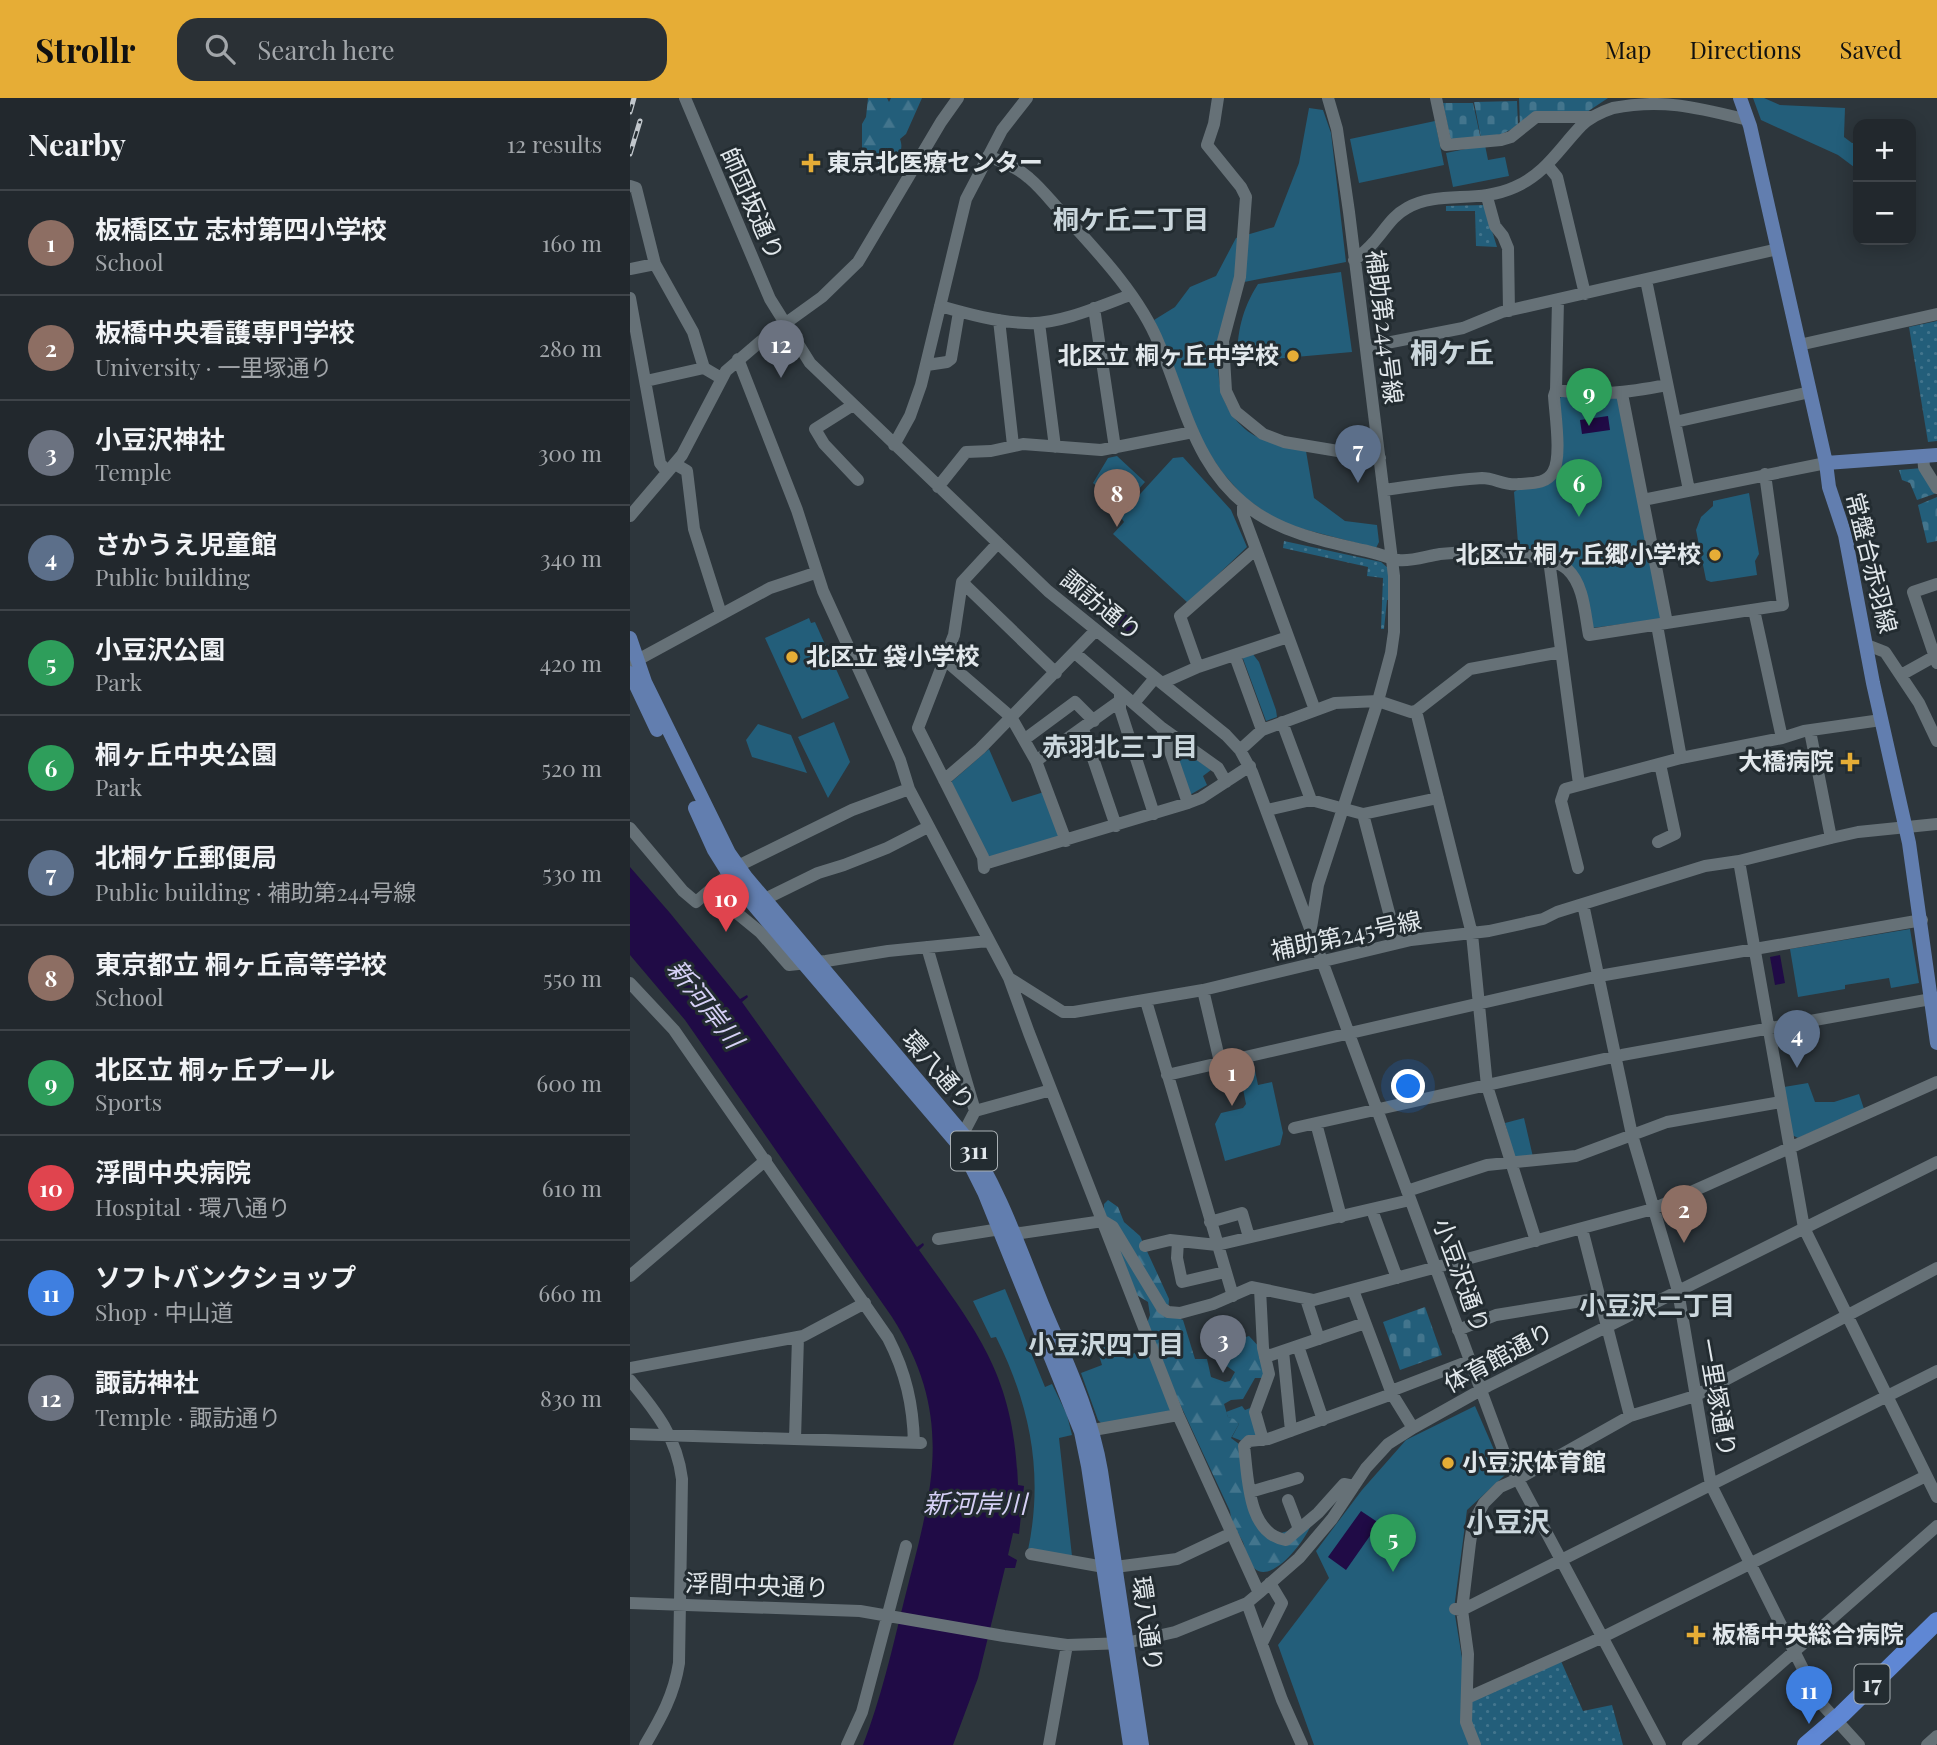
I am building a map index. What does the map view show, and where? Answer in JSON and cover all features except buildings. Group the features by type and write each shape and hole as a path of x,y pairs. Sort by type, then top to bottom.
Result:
{"highway":[{"name":"17","path":"1821,1745 1937,1621"},
{"name":"17","path":"1806,1745 1839,1723 1937,1634"}],"main road":[{"name":"常盤台赤羽線","path":"1740,98 1748,120 1778,249 1829,487 1843,530 1881,720 1906,828 1934,999 1937,1043"},
{"path":"1826,463 1930,455"},
{"name":"環八通り","path":"630,638 632,665 734,870 956,1142 1007,1232"},
{"name":"環八通り","path":"734,870 765,899 811,963 963,1134 979,1158 1101,1471 1130,1745"},
{"name":"環八通り","path":"1121,1644 1142,1745"}],"street":[{"name":"師団坂通り","path":"685,98 770,299 785,324"},
{"path":"630,516 687,446 721,378 738,359 830,290 858,262 958,98"},
{"path":"894,445 910,416 927,365 966,199 1002,130 1027,98"},
{"path":"1217,98 1214,124 1207,145 1246,197 1236,292 1223,341 1226,391 1236,412 1263,434 1284,442 1380,458"},
{"name":"補助第244号線","path":"1311,928 1318,885 1378,701 1394,632 1394,576 1384,490 1337,129 1328,98"},
{"path":"1436,98 1446,145 1511,137 1536,117 1592,117 1627,104 1656,100 1678,102 1748,120"},
{"path":"1354,260 1373,244 1396,215 1408,207 1424,200 1438,198 1487,197 1522,184 1548,166 1592,117"},
{"path":"988,156 1016,168 1031,179 1088,242 1130,295 1158,341 1193,432 1212,470 1226,488 1278,526 1302,536 1400,560 1465,553 1514,554 1549,560 1565,568 1574,578 1589,635 1783,605 1765,474"},
{"path":"1548,166 1557,177 1585,294"},
{"path":"630,186 636,188 655,264 693,332 704,368 721,378"},
{"path":"1487,197 1495,226 1508,248 1509,311"},
{"path":"1366,347 1463,328 1509,311 1778,249"},
{"path":"630,269 655,264"},
{"path":"1646,280 1689,490"},
{"path":"940,306 1026,324 1094,309 1130,295"},
{"path":"630,299 660,463 687,471 695,528 721,614"},
{"path":"1384,490 1482,478 1508,485 1544,481 1553,472 1557,463 1554,396 1558,300"},
{"path":"1094,309 1115,448"},
{"path":"927,365 951,359 959,312"},
{"path":"1799,345 1937,314"},
{"path":"999,320 1013,445"},
{"path":"1039,323 1055,447"},
{"name":"諏訪通り","path":"785,324 810,363 1048,591 1226,735 1240,750 1250,766 1323,961"},
{"name":"補助第245号線","path":"738,359 797,510 816,573 900,760 909,789 1009,978 1063,1012 1093,1010 1203,990 1397,943 1472,933 1544,919 1557,912 1705,866 1739,861 1858,832 1937,824"},
{"path":"646,381 704,368"},
{"path":"1556,390 1589,395 1622,394 1667,385"},
{"path":"1675,422 1810,392"},
{"path":"1622,394 1643,500 1681,758"},
{"path":"853,405 815,429 824,444 858,480"},
{"path":"938,487 966,452 1036,444 1101,450 1193,432"},
{"path":"1930,455 1924,467 1937,488"},
{"path":"1643,500 1826,463"},
{"path":"1243,503 1243,514 1315,710"},
{"path":"998,543 962,582 958,617 946,660 918,728 974,839 984,866 1188,803 1201,798 1250,766"},
{"path":"1198,667 1180,616 1256,549"},
{"path":"1549,560 1578,784"},
{"path":"632,665 769,588 816,573"},
{"path":"962,582 1056,673"},
{"path":"1901,675 1936,658 1913,592 1937,584"},
{"path":"1754,610 1782,738"},
{"path":"944,780 980,749 1096,630"},
{"path":"1036,761 1125,698 1158,680 1288,637"},
{"path":"1867,645 1885,652 1919,703 1937,741"},
{"path":"1240,750 1262,730 1335,703 1378,701 1411,712 1416,711 1470,669 1561,652"},
{"path":"1075,653 1162,728 1217,768 1226,782"},
{"path":"1235,656 1262,730"},
{"path":"946,660 1011,717 1036,761 1066,841"},
{"path":"1125,698 1120,709 1154,814"},
{"path":"1025,739 1076,702 1094,721"},
{"path":"1416,711 1472,933 1487,1086 1536,1241"},
{"path":"1578,868 1561,801 1565,789 1681,758 1810,731 1881,720"},
{"path":"1282,722 1311,800"},
{"path":"1162,728 1188,803"},
{"path":"1083,729 1116,826"},
{"path":"1810,731 1831,838"},
{"path":"1658,842 1675,834 1660,764"},
{"path":"630,828 683,891 696,902 734,870 852,810 909,789"},
{"path":"1267,810 1311,800 1363,814 1438,798"},
{"path":"1363,814 1397,943"},
{"path":"765,899 818,873 887,848 928,827"},
{"path":"1739,861 1804,1228 1937,1497"},
{"path":"710,891 760,932 786,964 988,939"},
{"name":"一里塚通り","path":"1583,904 1632,1135 1678,1291 1711,1485 1819,1701 1859,1745"},
{"path":"1167,1075 1599,976 1922,920"},
{"path":"927,947 975,1111 963,1134"},
{"name":"小豆沢通り","path":"1323,961 1505,1455 1603,1637 1656,1744"},
{"path":"1009,978 1178,1415 1232,1533 1265,1588 1282,1603 1262,1643"},
{"path":"630,1434 918,1443 903,1371 888,1338 674,1030 631,985"},
{"path":"1203,990 1220,1062"},
{"path":"1294,1128 1616,1057 1934,999"},
{"path":"1146,1001 1233,1296"},
{"path":"938,1239 1066,1228 1103,1221 1113,1227 1162,1308 1168,1312 1180,1313 1252,1287 1314,1300 1653,1209 1937,1082"},
{"path":"975,1111 1051,1090"},
{"path":"1145,1246 1170,1240 1217,1245 1372,1210 1487,1166 1576,1156 1667,1122 1781,1102"},
{"path":"1316,1123 1341,1217"},
{"path":"630,1276 766,1160"},
{"name":"体育館通り","path":"1002,1636 1067,1645 1121,1644 1175,1632 1247,1603 1299,1558 1324,1529 1366,1468 1388,1444 1413,1427 1481,1390 1937,1162"},
{"path":"1372,1210 1397,1278"},
{"path":"1210,1222 1242,1213 1249,1237"},
{"path":"1582,1229 1630,1416"},
{"path":"1178,1241 1177,1258 1182,1282 1225,1272"},
{"path":"1475,1745 1466,1722 1468,1654 1458,1610 1473,1523 1484,1503 1500,1487 1630,1416 1695,1396 1937,1268"},
{"path":"1260,1289 1265,1357 1269,1374 1255,1412 1263,1440"},
{"path":"1353,1290 1392,1393 1413,1427"},
{"path":"1458,1330 1496,1315 1600,1298"},
{"path":"1306,1299 1319,1339"},
{"path":"630,1368 803,1336 864,1303"},
{"path":"1265,1357 1365,1323"},
{"path":"794,1440 798,1337"},
{"path":"1298,1346 1323,1420"},
{"path":"1283,1351 1291,1431"},
{"path":"1354,1486 1344,1484 1318,1513 1286,1540 1277,1538 1263,1526 1250,1492 1244,1446 1249,1441 1263,1440 1323,1420 1469,1361"},
{"path":"1458,1610 1937,1371"},
{"path":"630,1380 671,1436 682,1479 676,1681 663,1714 645,1745"},
{"path":"1087,1431 1178,1415"},
{"path":"1467,1698 1603,1637 1926,1476"},
{"path":"1250,1492 1298,1478"},
{"path":"1288,1500 1299,1529"},
{"path":"1688,1745 1937,1526"},
{"path":"1031,1554 1110,1567 1177,1559 1232,1533"},
{"path":"847,1745 862,1712 906,1546"},
{"name":"浮間中央通り","path":"630,1603 842,1609 1002,1636"},
{"path":"1247,1603 1282,1700 1302,1745"},
{"path":"1049,1745 1067,1645"},
{"path":"1927,1745 1937,1736"}],"green space":[{"path":"868,98 887,98 889,102 891,98 922,98 906,134 900,139 900,152 890,162 889,170 884,174 878,170 879,154 870,162 862,152 862,124 866,117"},
{"path":"1519,98 1608,98 1584,114 1554,113 1520,127"},
{"path":"1753,98 1764,98 1780,105 1845,108 1844,137 1853,143 1853,166 1838,155 1761,120"},
{"path":"1517,101 1518,126 1502,134 1481,138 1474,102"},
{"path":"1443,103 1473,103 1481,140 1451,142"},
{"path":"1309,108 1323,110 1331,133 1346,262 1234,284 1224,321 1219,379 1231,414 1251,434 1282,446 1306,451 1314,498 1345,521 1377,525 1379,542 1376,548 1280,523 1243,496 1203,444 1154,320 1175,307 1190,287 1216,276 1236,238 1274,227 1299,163"},
{"path":"1435,121 1444,165 1359,183 1350,139"},
{"path":"1485,145 1488,160 1505,157 1509,176 1453,187 1446,153"},
{"path":"1484,205 1497,247 1476,246 1475,211 1446,211 1446,206"},
{"path":"1341,272 1352,352 1237,362 1241,321 1258,284"},
{"path":"1937,321 1937,441 1928,442 1909,327"},
{"path":"1563,395 1619,398 1661,619 1592,628 1574,571 1556,556 1522,548 1518,543 1514,492 1520,488 1548,484 1560,398"},
{"path":"1117,456 1145,482 1121,509 1093,483 1108,458"},
{"path":"1183,457 1231,510 1247,547 1188,603 1113,534 1124,522 1120,516 1173,458"},
{"path":"1922,468 1937,493 1917,500 1910,483 1902,480 1899,470"},
{"path":"1749,493 1759,554 1755,561 1757,575 1711,582 1706,580 1696,530 1701,517 1713,506 1713,501"},
{"path":"1937,497 1937,541 1927,543 1918,505"},
{"path":"1284,541 1381,562 1388,568 1390,600 1387,600 1384,629 1381,629 1383,578 1367,576 1368,567 1283,548"},
{"path":"809,618 811,623 815,622 849,698 802,719 765,638"},
{"path":"1252,653 1259,662 1276,710 1277,717 1266,721 1242,656"},
{"path":"834,722 850,762 828,798 798,737"},
{"path":"758,724 791,735 807,773 752,757 746,740"},
{"path":"1174,743 1211,770 1203,776 1207,785 1188,796 1171,744"},
{"path":"989,749 1012,802 1044,792 1059,835 1057,839 987,859 950,783"},
{"path":"1910,929 1919,983 1891,988 1889,978 1845,985 1845,989 1798,997 1790,949"},
{"path":"1253,1061 1258,1085 1272,1082 1283,1133 1280,1145 1225,1161 1215,1124 1221,1113 1243,1108 1246,1104 1238,1064"},
{"path":"1808,1083 1815,1102 1834,1102 1859,1094 1864,1109 1798,1138 1792,1135 1784,1087"},
{"path":"1524,1118 1533,1157 1514,1156 1505,1123"},
{"path":"1108,1200 1118,1207 1124,1222 1140,1236 1169,1299 1168,1314 1183,1320 1195,1359 1207,1359 1211,1377 1230,1381 1235,1372 1221,1362 1235,1342 1249,1336 1261,1349 1264,1378 1255,1378 1243,1399 1224,1404 1228,1417 1234,1418 1239,1424 1231,1438 1239,1444 1265,1532 1281,1533 1310,1525 1307,1534 1286,1560 1269,1571 1261,1572 1250,1562 1230,1511 1170,1383 1146,1326 1150,1315 1148,1302 1132,1292 1104,1214 1104,1204"},
{"path":"1005,1289 1045,1387 1052,1384 1067,1415 1072,1435 1059,1438 1072,1556 1028,1550 1035,1494 1031,1440 1018,1388 1008,1363 996,1337 991,1338 973,1301"},
{"path":"1425,1307 1442,1355 1400,1370 1383,1322"},
{"path":"1120,1338 1127,1356 1148,1348 1172,1409 1169,1413 1101,1423 1098,1420 1081,1373 1102,1365 1096,1346"},
{"path":"1258,1405 1263,1440 1247,1443 1232,1437 1239,1424 1228,1417 1226,1412 1242,1406 1245,1410"},
{"path":"1475,1406 1505,1475 1467,1510 1454,1609 1462,1658 1469,1745 1314,1745 1278,1645 1329,1578 1316,1551 1362,1490 1406,1440"},
{"path":"1561,1661 1583,1711 1612,1705 1623,1745 1480,1745 1470,1721 1471,1702"}],"water":[{"path":"1608,416 1610,430 1582,434 1580,420"},
{"path":"1118,608 1140,626 1131,636 1110,618"},
{"name":"新河岸川","path":"630,867 740,999 747,995 742,1002 917,1247 923,1243 919,1250 976,1333 1001,1385 1015,1447 1018,1485 1024,1486 1019,1534 1013,1533 1008,1555 1017,1560 1015,1568 1005,1568 978,1678 953,1745 863,1745 890,1656 923,1526 932,1457 931,1423 925,1389 912,1354 892,1317 685,1020 630,955"},
{"path":"1780,955 1785,983 1775,985 1770,957"},
{"path":"1361,1511 1379,1523 1346,1570 1328,1557"}],"railway":[{"path":"630,112 634,98"},
{"path":"630,154 640,121"}],"place":[{"name":"東京北医療センター","path":"811,163"},
{"name":"北区立 桐ヶ丘中学校","path":"1293,356"},
{"name":"諏訪神社","path":"781,378"},
{"name":"北区立 桐ヶ丘プール","path":"1589,426"},
{"name":"北桐ケ丘郵便局","path":"1358,483"},
{"name":"桐ヶ丘中央公園","path":"1579,517"},
{"name":"東京都立 桐ヶ丘高等学校","path":"1117,527"},
{"name":"北区立 桐ヶ丘郷小学校","path":"1715,555"},
{"name":"北区立 袋小学校","path":"792,657"},
{"name":"大橋病院","path":"1850,762"},
{"name":"浮間中央病院","path":"726,932"},
{"name":"さかうえ児童館","path":"1797,1068"},
{"name":"板橋区立 志村第四小学校","path":"1232,1106"},
{"name":"板橋中央看護専門学校","path":"1684,1243"},
{"name":"小豆沢神社","path":"1223,1373"},
{"name":"小豆沢体育館","path":"1448,1463"},
{"name":"小豆沢公園","path":"1393,1572"},
{"name":"板橋中央総合病院","path":"1696,1635"},
{"name":"ソフトバンクショップ","path":"1809,1724"}],"district":[{"name":"桐ケ丘二丁目","path":"1131,220"},
{"name":"桐ケ丘","path":"1452,353"},
{"name":"赤羽北三丁目","path":"1120,747"},
{"name":"小豆沢二丁目","path":"1657,1306"},
{"name":"小豆沢四丁目","path":"1106,1345"},
{"name":"小豆沢","path":"1508,1522"}]}
